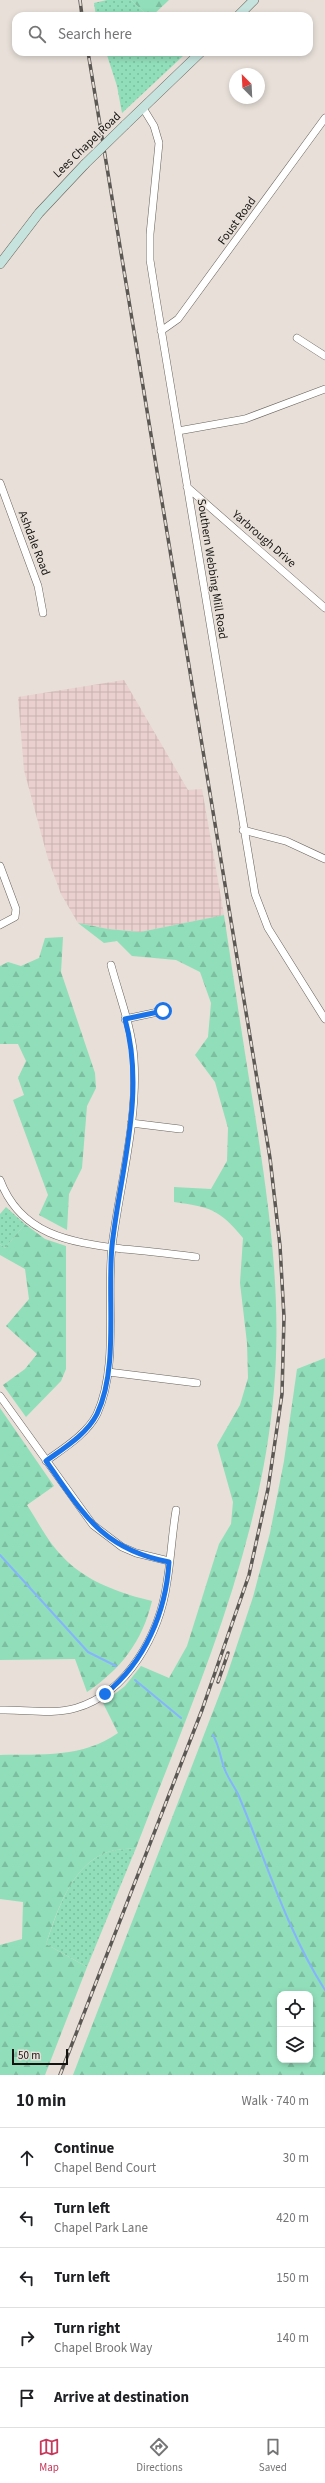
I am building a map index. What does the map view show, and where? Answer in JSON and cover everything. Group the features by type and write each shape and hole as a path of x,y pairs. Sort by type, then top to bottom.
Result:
{"main road":[{"path":"242,12 254,0"},
{"name":"Lees Chapel Road","path":"0,264 39,213 85,164 197,56"}],"street":[{"name":"Southern Webbing Mill Road","path":"143,108 154,126 159,143 150,234 150,260 255,894 268,928 325,1019"},
{"name":"Foust Road","path":"161,331 178,320 325,118"},
{"path":"297,338 325,356"},
{"path":"178,431 245,419 325,389"},
{"name":"Ashdale Road","path":"0,483 38,586 43,613"},
{"name":"Yarbrough Drive","path":"187,487 325,608"},
{"path":"244,830 286,841 325,859"},
{"path":"0,866 16,909 15,917 0,925"},
{"path":"46,1461 86,1430 96,1415 107,1381 112,1247 131,1123 134,1059 111,965"},
{"path":"125,1019 163,1011"},
{"path":"131,1123 180,1129"},
{"path":"0,1180 15,1207 36,1226 62,1239 112,1247 196,1257"},
{"path":"108,1372 197,1383"},
{"path":"0,1396 80,1509 109,1539 136,1553 169,1562"},
{"path":"0,1710 75,1708 91,1702 116,1685 133,1666 148,1642 160,1612 167,1582 176,1510"}],"shaded area":[{"path":"124,680 188,790 202,789 224,915 140,932 108,929 78,923 61,894 48,859 24,770 18,697"}],"green space":[{"path":"107,0 131,0 144,12 95,12 94,3"},
{"path":"131,0 169,0 156,12 144,12"},
{"path":"107,56 183,56 122,113 117,86"},
{"path":"224,915 260,1149 273,1252 276,1355 274,1389 267,1449 255,1507 240,1565 222,1623 136,1848 116,1850 105,1853 83,1868 67,1891 50,1931 46,1944 87,1967 45,2075 0,2075 0,1945 22,1939 23,1902 0,1899 0,1755 62,1753 91,1747 105,1741 118,1733 103,1703 125,1686 141,1666 169,1678 187,1646 219,1544 231,1524 233,1502 217,1445 240,1405 248,1378 247,1343 240,1283 243,1238 235,1228 213,1211 197,1206 174,1202 174,1187 211,1189 227,1161 228,1128 215,1082 195,1055 208,1037 211,1003 200,972 176,960 132,956 117,941 104,943 78,923 108,929 140,932"},
{"path":"63,937 61,972 95,1073 96,1088 87,1106 82,1168 69,1194 67,1230 39,1215 48,1195 13,1100 24,1095 18,1078 26,1061 18,1044 0,1044 0,966 8,962 21,966 39,958 45,938"},
{"path":"6,1207 25,1224 5,1248 0,1244 0,1214"},
{"path":"25,1224 45,1239 66,1246 66,1369 61,1381 26,1417 3,1385 25,1369 37,1354 6,1326 29,1299 25,1269 0,1255 0,1244 5,1248"},
{"path":"325,1358 325,2075 73,2075 227,1675 253,1597 270,1533 284,1461 297,1369"},
{"path":"0,1408 54,1486 27,1505 52,1545 81,1573 128,1595 152,1601 148,1616 136,1642 120,1664 87,1692 75,1659 0,1660"},
{"path":"136,1848 87,1967 46,1944 55,1918 67,1891 74,1879 83,1869 93,1860 105,1853 116,1850"}],"waterway":[{"path":"0,1555 88,1652 116,1666"},
{"path":"135,1680 181,1718"},
{"path":"213,1735 225,1770 238,1794 277,1894 299,1943 325,1990"}],"railway":[{"path":"80,0 82,12"},
{"path":"60,2075 202,1710 249,1575 268,1489 282,1394 284,1317 280,1246 270,1158 89,56"},
{"path":"218,1682 228,1653"}],"route":[{"path":"105,1694 116,1685 133,1666 148,1642 160,1612 167,1582 169,1562 136,1553 109,1539 80,1509 46,1461 86,1430 96,1415 107,1381 112,1247 131,1123 134,1081 132,1042 125,1019 163,1011"}]}
